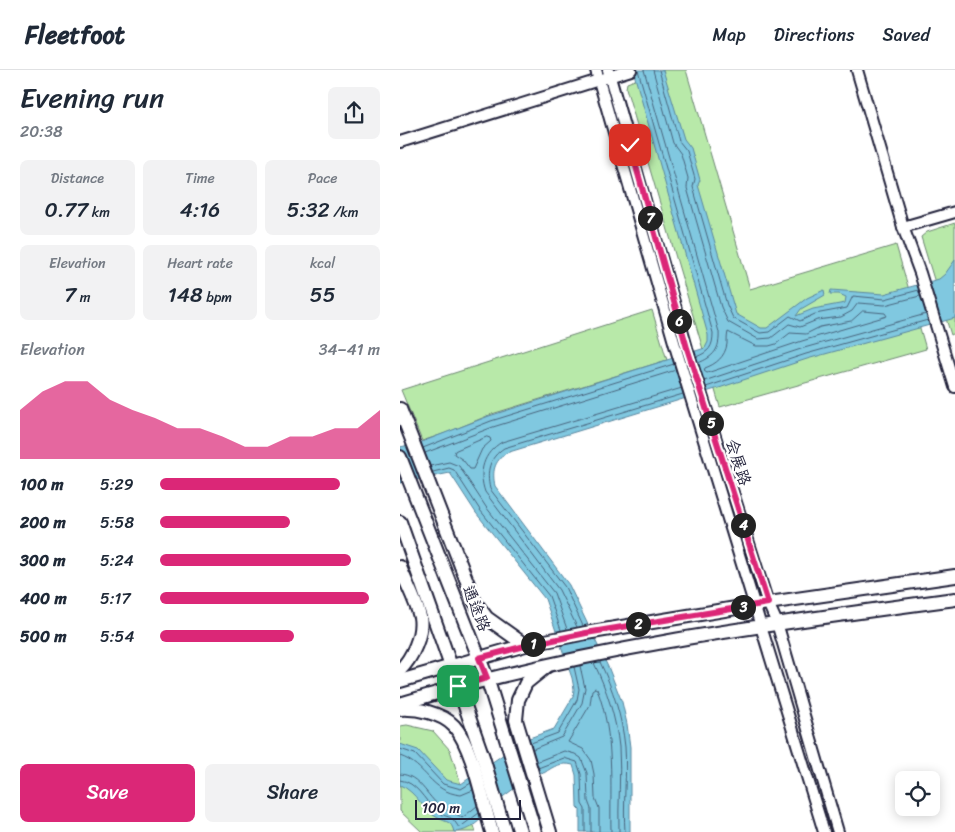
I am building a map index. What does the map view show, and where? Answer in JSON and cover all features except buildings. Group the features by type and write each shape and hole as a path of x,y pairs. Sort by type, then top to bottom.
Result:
{"main road":[{"path":"400,409 475,602 486,618 525,646"},
{"name":"通途路","path":"400,456 487,678 535,832"},
{"path":"400,522 483,757 505,832"},
{"path":"400,567 420,618 420,631 415,648 406,665 400,670"},
{"path":"400,681 525,646 586,633 754,605 955,576"},
{"path":"400,704 487,678 594,654 777,623 955,600"},
{"path":"550,832 516,720 518,700 526,683 555,663"},
{"path":"400,709 421,710 438,716 453,725 464,741 490,826"}],"street":[{"path":"400,142 598,75 631,70"},
{"path":"857,70 903,227 920,273 955,387"},
{"name":"会展路","path":"609,73 682,349 692,402 824,832"},
{"name":"会展路","path":"598,75 682,349 703,398 768,603 777,623 838,832"},
{"path":"903,227 955,212"}],"green space":[{"path":"661,70 686,70 750,289 896,245 926,349 720,407 626,88 627,83"},
{"path":"955,223 955,333 951,335 921,237 927,232"},
{"path":"652,310 667,360 492,414 422,441 401,390"},
{"path":"407,725 433,731 450,750 476,832 422,832 400,811 400,726"}],"water":[{"path":"633,70 663,70 684,139 691,148 700,180 698,185 736,314 761,328 767,328 807,298 824,290 825,295 801,309 796,316 813,309 845,303 846,297 839,294 830,294 831,290 884,294 939,279 955,260 955,318 807,359 506,453 502,456 495,467 495,486 569,585 609,669 622,702 630,747 630,832 580,832 580,810 577,807 576,775 573,765 561,764 544,773 541,772 504,796 469,828 454,832 448,822 432,815 411,792 400,785 400,744 418,750 446,780 461,784 524,740 554,729 573,697 574,689 545,599 476,513 450,473 400,483 400,447 419,443 489,416 705,348 708,342 708,335"}],"route":[{"path":"458,686 487,678 479,658 586,633 768,603 687,348 630,145"}]}
